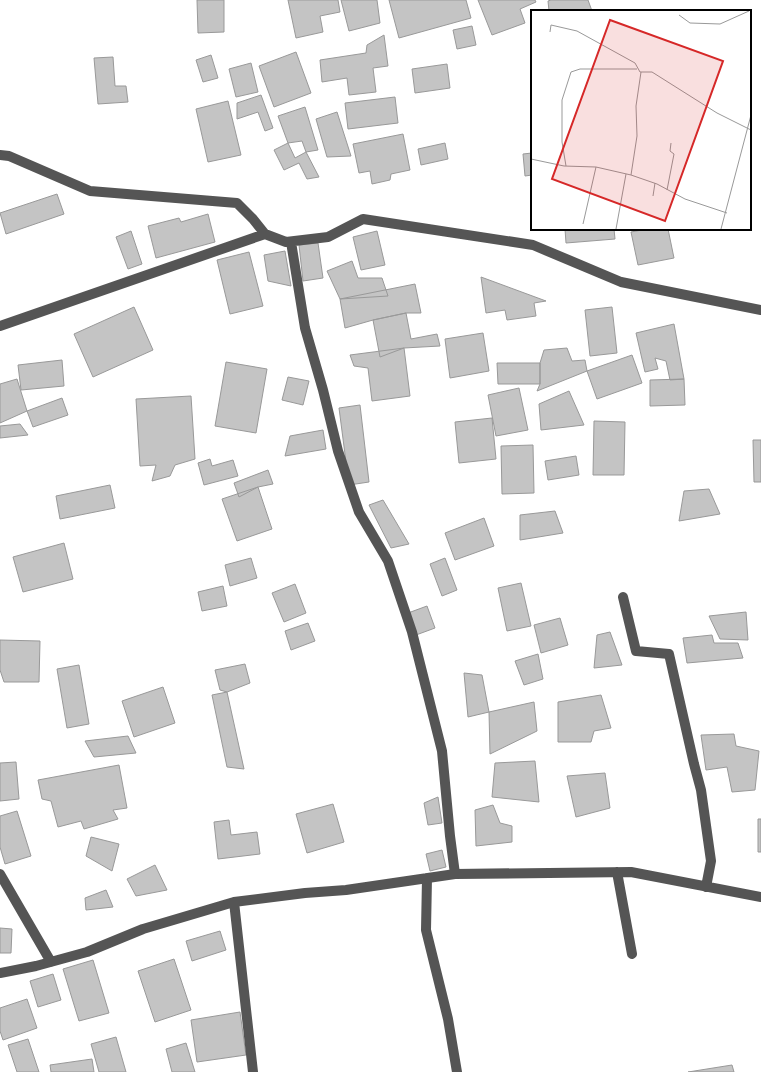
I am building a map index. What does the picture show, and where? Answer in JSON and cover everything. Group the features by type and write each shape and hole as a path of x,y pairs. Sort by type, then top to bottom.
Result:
{"street":[{"path":"0,156 8,156 90,191 237,203 265,234 286,242 328,238 363,219 371,220 533,245 621,282 761,310"},
{"path":"0,326 265,234"},
{"path":"291,242 305,328 323,390 338,451 359,512 388,561 412,632 442,751 455,874"},
{"path":"623,597 636,651 669,654 701,790 710,861 706,887"},
{"path":"617,872 632,954"},
{"path":"0,973 36,966 87,952 143,929 234,902 346,890 455,874 631,872 761,897"},
{"path":"0,874 51,962"},
{"path":"427,878 426,930 448,1019 457,1072"},
{"path":"234,902 253,1072"}],"building":[{"path":"197,0 224,0 224,32 198,33"},
{"path":"288,0 338,0 340,12 320,16 323,32 296,38"},
{"path":"341,0 377,0 380,23 349,31"},
{"path":"389,0 466,0 471,18 399,38"},
{"path":"478,0 535,0 536,2 520,9 525,23 492,35"},
{"path":"588,0 592,10 549,10 548,1"},
{"path":"472,26 476,45 457,49 453,30"},
{"path":"384,35 388,66 373,68 376,92 349,95 347,78 322,82 320,60 366,53 367,45"},
{"path":"296,52 311,93 274,107 259,66"},
{"path":"211,55 218,78 203,82 196,60"},
{"path":"113,57 115,86 126,86 128,102 98,104 94,58"},
{"path":"251,63 258,92 236,97 229,69"},
{"path":"447,64 450,88 415,93 412,69"},
{"path":"261,95 273,128 265,131 258,112 237,119 237,103"},
{"path":"395,97 398,123 348,129 345,103"},
{"path":"228,101 241,155 208,162 196,109"},
{"path":"305,107 318,150 306,152 302,141 288,143 278,116"},
{"path":"337,112 351,156 327,157 316,119"},
{"path":"403,134 410,170 391,174 390,180 372,184 370,171 359,173 353,144"},
{"path":"288,143 295,158 306,152 319,177 307,179 299,163 284,170 274,150"},
{"path":"445,143 448,159 421,165 418,149"},
{"path":"531,153 531,175 525,176 523,154"},
{"path":"57,194 64,214 6,234 0,213"},
{"path":"208,214 215,242 156,258 148,226 179,218 181,222"},
{"path":"565,230 614,230 615,239 566,243"},
{"path":"642,230 668,230 674,258 638,265 631,232"},
{"path":"131,231 142,264 128,269 116,237"},
{"path":"377,231 385,265 361,270 353,237"},
{"path":"318,243 323,278 303,281 299,245"},
{"path":"285,251 291,286 268,281 264,255"},
{"path":"249,252 263,306 230,314 217,260"},
{"path":"352,261 358,278 382,278 388,296 340,299 327,271"},
{"path":"481,277 546,301 534,303 536,316 507,320 505,310 486,313"},
{"path":"415,284 421,313 406,313 345,328 340,299"},
{"path":"134,307 153,350 93,377 74,334"},
{"path":"612,307 617,353 590,356 585,310"},
{"path":"406,313 411,339 437,334 440,346 404,348 380,357 373,320"},
{"path":"674,324 684,379 670,380 666,361 655,358 658,369 645,372 636,333"},
{"path":"483,333 489,371 450,378 445,339"},
{"path":"404,348 410,396 372,401 368,368 354,366 350,355"},
{"path":"567,348 572,361 585,360 587,371 537,391 540,384 540,363 544,350"},
{"path":"632,355 642,383 597,399 587,371"},
{"path":"62,360 64,386 21,390 18,365"},
{"path":"226,362 267,369 256,433 215,426"},
{"path":"497,363 540,363 540,384 498,384"},
{"path":"288,377 309,381 303,405 282,400"},
{"path":"17,379 27,411 0,423 0,384"},
{"path":"684,379 685,405 650,406 650,380"},
{"path":"519,388 528,430 496,436 488,395"},
{"path":"569,391 584,425 541,430 539,404"},
{"path":"191,396 195,459 175,465 170,476 152,481 156,465 140,466 136,399"},
{"path":"62,398 68,415 33,427 27,411"},
{"path":"360,405 369,482 349,485 339,408"},
{"path":"492,418 496,459 459,463 455,422"},
{"path":"594,421 625,422 624,475 593,475"},
{"path":"20,424 28,435 0,438 0,426"},
{"path":"323,430 326,449 285,456 290,436"},
{"path":"753,440 761,440 761,482 754,482"},
{"path":"533,445 534,493 502,494 501,446"},
{"path":"576,456 579,475 548,480 545,461"},
{"path":"210,459 212,466 233,460 238,476 204,485 198,463"},
{"path":"268,470 273,484 258,487 239,497 234,483"},
{"path":"110,485 115,508 60,519 56,496"},
{"path":"258,487 272,529 237,541 222,499"},
{"path":"709,489 720,514 679,521 684,491"},
{"path":"383,500 409,544 391,548 369,505"},
{"path":"555,511 563,533 520,540 520,515"},
{"path":"484,518 494,546 455,560 445,533"},
{"path":"64,543 73,579 23,592 13,557"},
{"path":"251,558 257,578 230,586 225,565"},
{"path":"445,558 457,590 442,596 430,564"},
{"path":"521,583 531,626 507,631 498,588"},
{"path":"295,584 306,613 284,622 272,593"},
{"path":"223,586 227,606 202,611 198,592"},
{"path":"427,606 435,628 416,635 408,613"},
{"path":"746,612 748,640 720,639 709,616"},
{"path":"560,618 568,645 541,653 534,625"},
{"path":"308,623 315,641 291,650 285,631"},
{"path":"610,632 622,665 594,668 597,635"},
{"path":"712,635 714,643 738,643 743,658 687,663 683,638"},
{"path":"0,640 40,641 39,682 4,682 0,670"},
{"path":"538,654 543,679 524,685 515,661"},
{"path":"245,664 250,683 227,692 220,690 215,670"},
{"path":"79,665 89,724 67,728 57,669"},
{"path":"464,673 482,675 489,712 468,717"},
{"path":"163,687 175,723 134,737 122,701"},
{"path":"227,692 244,769 227,767 212,695"},
{"path":"601,695 611,728 594,731 591,742 558,742 558,702"},
{"path":"534,702 537,731 490,754 489,712"},
{"path":"734,734 736,746 759,751 755,790 732,792 727,767 706,770 701,735"},
{"path":"128,736 136,753 94,757 85,741"},
{"path":"535,761 539,802 492,797 495,763"},
{"path":"16,762 19,799 0,801 0,763"},
{"path":"119,765 127,808 113,810 118,819 84,829 81,821 58,827 51,801 42,799 38,780"},
{"path":"605,773 610,808 576,817 567,776"},
{"path":"438,797 442,823 428,825 424,803"},
{"path":"333,804 344,842 307,853 296,814"},
{"path":"493,805 500,823 512,826 512,842 476,846 475,810"},
{"path":"17,811 31,856 5,864 0,847 0,816"},
{"path":"758,819 761,819 761,852 758,852"},
{"path":"229,820 231,835 257,832 260,854 218,859 214,822"},
{"path":"91,837 119,844 112,871 86,856"},
{"path":"442,850 446,867 430,871 426,854"},
{"path":"155,865 167,890 136,896 127,879"},
{"path":"106,890 113,907 86,910 85,898"},
{"path":"0,928 12,929 11,953 0,953"},
{"path":"220,931 226,950 192,961 186,941"},
{"path":"174,959 191,1010 155,1022 138,971"},
{"path":"93,960 109,1013 79,1021 63,969"},
{"path":"53,974 61,1000 38,1007 30,981"},
{"path":"27,999 37,1028 3,1040 0,1031 0,1008"},
{"path":"240,1012 246,1055 197,1062 191,1020"},
{"path":"116,1037 126,1072 99,1072 91,1044"},
{"path":"28,1039 39,1072 17,1072 8,1045"},
{"path":"186,1043 195,1072 172,1072 166,1049"},
{"path":"92,1059 94,1072 51,1072 50,1065"},
{"path":"732,1065 734,1072 688,1072"}]}
